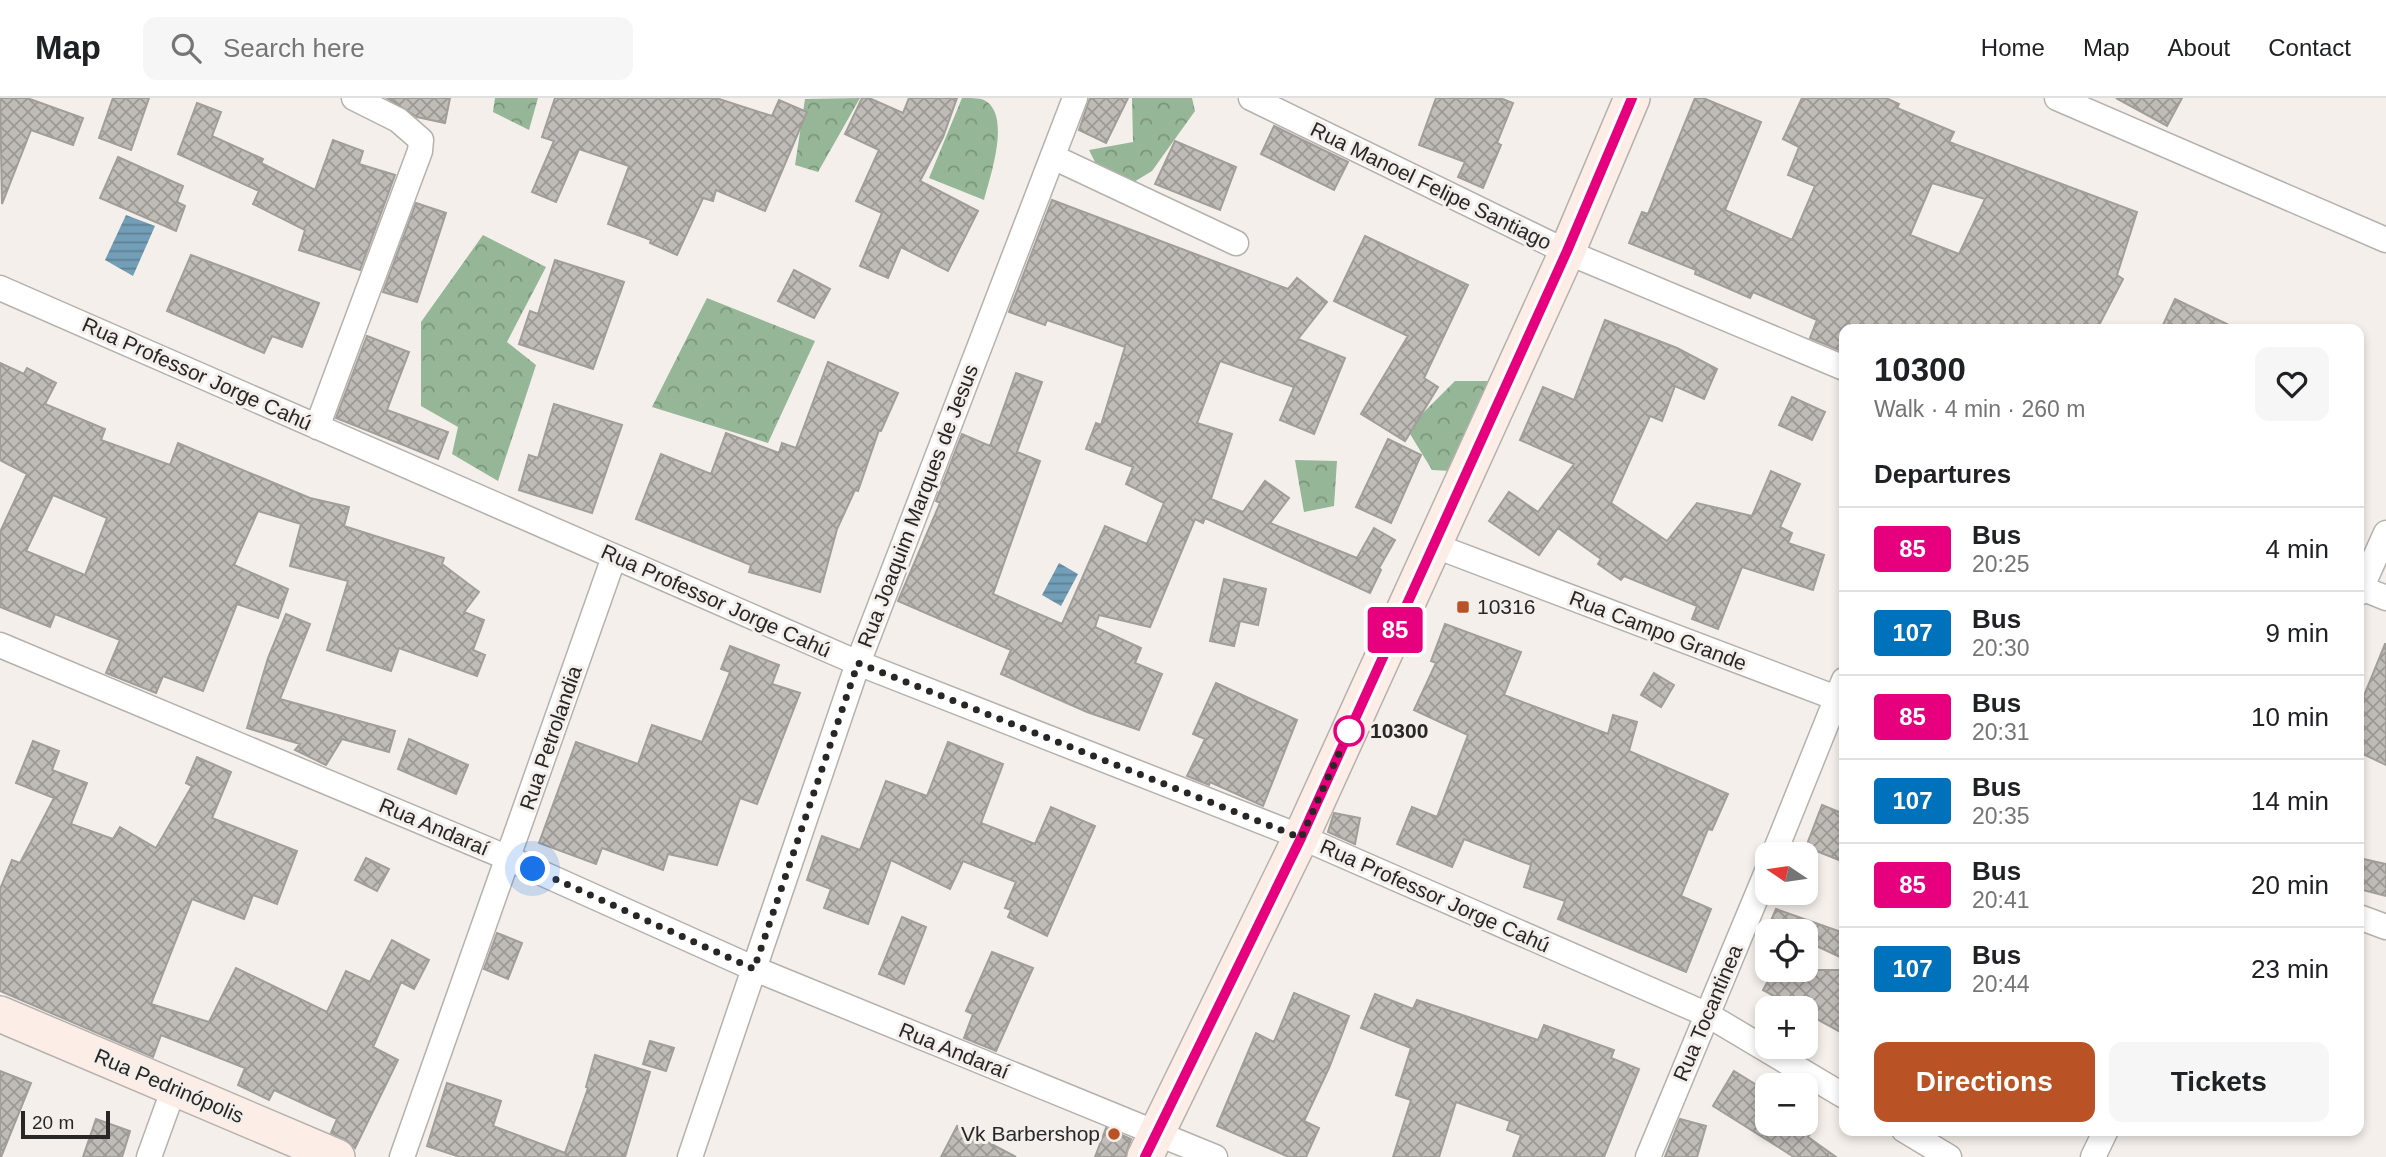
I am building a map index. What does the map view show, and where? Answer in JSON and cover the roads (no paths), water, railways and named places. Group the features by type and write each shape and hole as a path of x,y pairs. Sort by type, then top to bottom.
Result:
{"street":[{"path":"317,426 420,151 421,140 414,131 354,98"},
{"name":"Rua Joaquim Marques de Jesus","path":"690,1157 858,663 1076,98"},
{"name":"Rua Manoel Felipe Santiago","path":"1251,98 1567,251 1839,366"},
{"path":"1151,1146 1301,838 1567,251 1632,98"},
{"path":"2057,98 2386,240"},
{"path":"1053,157 1236,243"},
{"name":"Rua Professor Jorge Cahú","path":"0,288 858,663 1301,838 1708,1015 1839,1093"},
{"path":"2364,580 2386,533"},
{"name":"Rua Campo Grande","path":"1433,545 1839,692"},
{"name":"Rua Petrolandia","path":"402,1157 614,557"},
{"path":"2364,590 2386,598"},
{"name":"Rua Andaraí","path":"0,645 508,858 1151,1146 1215,1157"},
{"path":"1779,842 1839,700"},
{"name":"Rua Tocantinea","path":"1648,1157 1755,901"},
{"path":"2364,919 2386,928"},
{"name":"Rua Pedrinópolis","path":"0,1014 337,1157"},
{"path":"149,1157 174,1088"},
{"path":"1914,1136 1949,1157"},
{"path":"2093,1157 2103,1136"}],"water":[{"path":"126,215 155,226 133,276 105,260"},
{"path":"1059,563 1078,574 1061,606 1042,595"}],"place":[{"name":"10316","path":"1463,607"},
{"name":"10300","path":"1349,731"},
{"name":"Vk Barbershop","path":"1114,1134"}]}
